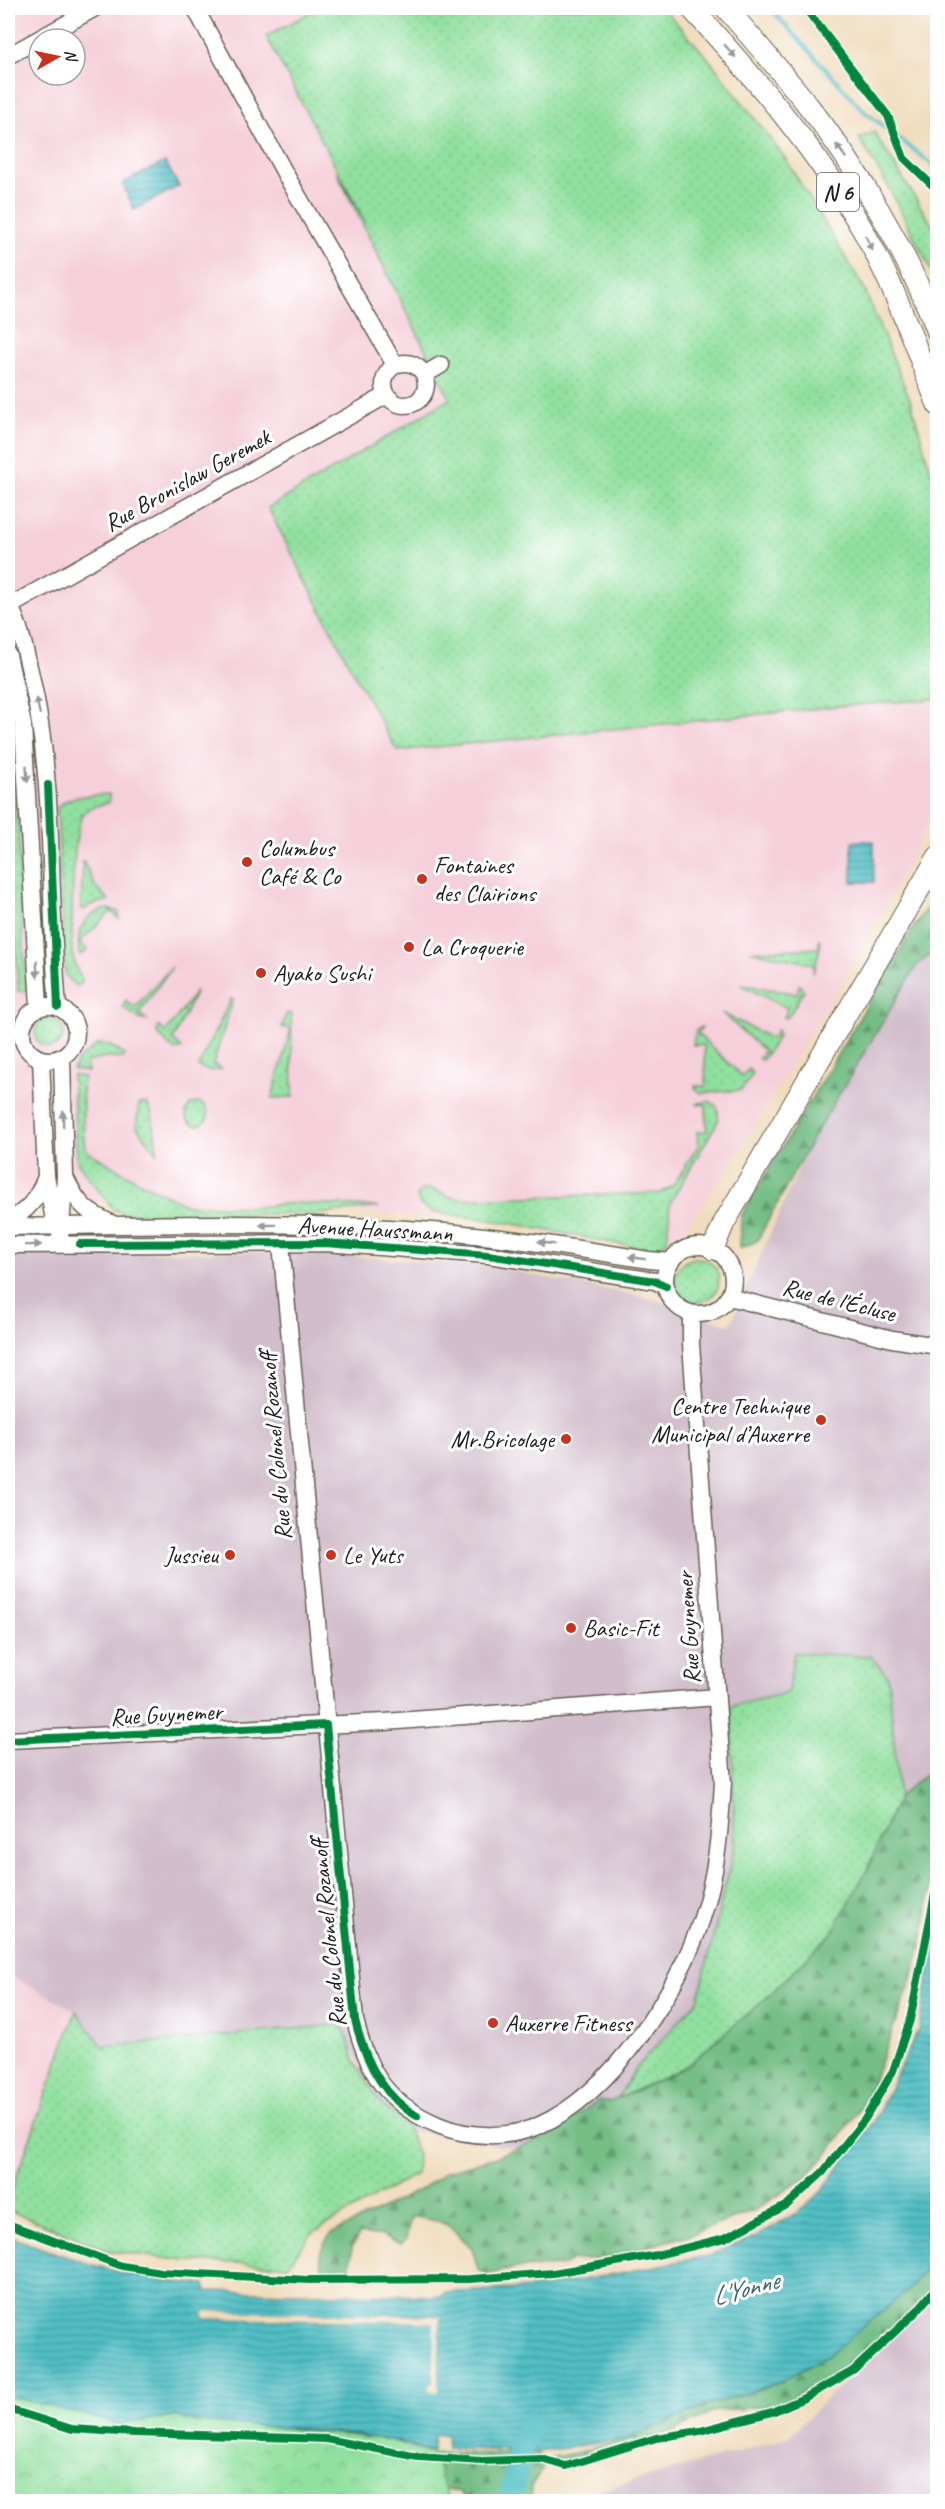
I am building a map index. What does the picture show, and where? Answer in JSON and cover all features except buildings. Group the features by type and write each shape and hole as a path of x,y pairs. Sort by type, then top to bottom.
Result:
{"main road":[{"name":"N 6","path":"691,8 767,93 811,151 865,233 902,311 938,405"},
{"name":"N 6","path":"726,8 804,100 846,159 885,225 926,303 938,332"},
{"path":"713,1249 724,1223 936,864"}],"street":[{"path":"8,56 95,8"},
{"path":"195,8 287,177 395,365"},
{"path":"408,363 420,369 424,375 424,393 416,402 397,404 387,395 384,381 389,369 395,365 408,363"},
{"path":"424,375 441,365"},
{"name":"Rue Bronislaw Geremek","path":"9,604 387,395"},
{"path":"9,604 23,639 41,719 48,785 58,1007"},
{"path":"8,655 23,725 39,1007"},
{"path":"39,1007 58,1007 72,1017 77,1033 72,1049 62,1057 49,1061 27,1050 14,1034 26,1018 39,1007"},
{"path":"58,1226 65,1177 62,1057"},
{"path":"41,1059 46,1176 58,1226 59,1244"},
{"path":"8,1220 25,1210 33,1202 46,1176"},
{"path":"65,1177 74,1197 88,1212 117,1226"},
{"name":"Avenue Haussmann","path":"8,1227 309,1224 391,1228 515,1238 671,1262"},
{"name":"Avenue Haussmann","path":"8,1245 325,1243 488,1255 655,1281 666,1286"},
{"name":"Rue du Colonel Rozanoff","path":"281,1244 355,2020 363,2050 376,2077 411,2112 453,2131 481,2135 514,2134 541,2125 574,2104 608,2074 644,2029 671,1989 692,1946 703,1917 718,1853 723,1783 717,1697"},
{"path":"694,1246 713,1249 723,1256 729,1265 733,1275 732,1287 729,1297 714,1311 694,1314 675,1304 666,1286 665,1277 671,1262 685,1249 694,1246"},
{"name":"Rue de l'Écluse","path":"729,1297 892,1339 938,1346"},
{"name":"Rue Guynemer","path":"8,1740 326,1725 717,1697 691,1344 694,1314"}],"shaded area":[{"path":"8,8 319,8 266,37 441,365 350,198 451,399 268,509 352,672 840,706 936,699 937,802 911,858 840,984 726,1171 682,1233 643,1247 558,1236 506,1221 462,1216 422,1217 290,1206 157,1202 8,1204"},
{"path":"937,950 936,1768 899,1796 888,1676 870,1656 795,1653 788,1693 731,1706 735,1846 698,2000 637,2067 617,2099 553,2154 394,2128 342,2031 102,2047 76,2011 8,1974 8,1253 298,1252 488,1266 653,1299 730,1325 811,1141 917,965"},
{"path":"8,1974 76,2011 8,2200"},
{"path":"937,2267 937,2501 558,2502 787,2438 903,2323"}],"green space":[{"path":"319,8 663,8 708,58 785,158 863,286 911,402 937,493 937,702 936,699 840,706 397,751 353,672 268,508 450,399 337,173 366,223 266,36"},
{"path":"874,132 937,233 937,282 888,186 859,138"},
{"path":"8,708 15,811 19,829 19,887 27,990 18,991 16,939 8,938"},
{"path":"109,794 109,803 92,807 84,813 77,837 73,878 72,951 82,983 76,986 65,974 57,808 61,803 73,798"},
{"path":"83,860 95,886 109,900 90,905 84,910 81,907"},
{"path":"937,896 937,950 917,965 811,1141 757,1241 740,1248 741,1216 918,920"},
{"path":"108,909 119,912 119,919 111,911 80,942 87,950 79,954 79,937 83,924 93,914"},
{"path":"819,938 821,944 813,974 814,964 751,951 819,948"},
{"path":"172,967 139,1013 147,1020 141,1020 123,1007 126,1000 134,1008"},
{"path":"742,984 797,994 799,985 804,990 788,1017 784,1018 787,1008"},
{"path":"196,991 173,1040 182,1048 174,1050 157,1033 158,1026 166,1032"},
{"path":"231,999 233,1000 213,1064 222,1069 210,1071 198,1067"},
{"path":"291,1013 293,1097 272,1098 291,1029 282,1027 286,1014"},
{"path":"722,1013 772,1039 777,1030 778,1037 762,1060 758,1058 764,1051"},
{"path":"49,1019 59,1023 63,1033 59,1043 49,1047 39,1043 35,1033 39,1023"},
{"path":"702,1027 698,1034 742,1076 749,1069 753,1074 741,1090 701,1093 696,1089 695,1086 706,1086 704,1045 693,1045 696,1030"},
{"path":"98,1044 109,1045 125,1055 123,1058 106,1058 86,1062 88,1072 73,1070 77,1061"},
{"path":"72,1075 84,1077 82,1085 84,1142 87,1151 138,1181 187,1205 256,1207 295,1203 379,1207 322,1214 127,1214 114,1210 77,1162"},
{"path":"709,1101 718,1109 718,1121 670,1203 667,1243 650,1250 509,1223 434,1212 421,1206 417,1197 424,1189 435,1190 457,1199 661,1193 673,1186 698,1146 697,1132 707,1131 706,1105 696,1104"},
{"path":"147,1103 153,1120 158,1154 136,1126 139,1104"},
{"path":"197,1103 205,1106 208,1114 205,1122 197,1125 189,1122 186,1114 189,1106"},
{"path":"697,1258 706,1259 713,1264 718,1271 718,1289 713,1296 706,1301 697,1302 688,1301 681,1296 676,1289 675,1280 676,1271 681,1264 688,1259"},
{"path":"794,1653 870,1656 888,1676 899,1796 866,1872 831,1934 762,2002 685,2067 617,2099 637,2067 698,2000 735,1846 731,1706 788,1693"},
{"path":"937,1765 937,1850 924,1933 912,1979 865,2102 831,2149 806,2177 755,2210 696,2233 606,2258 572,2260 563,2266 516,2268 486,2275 478,2269 472,2248 446,2223 411,2217 406,2239 401,2244 384,2236 360,2233 352,2247 349,2269 332,2273 323,2270 320,2260 321,2251 331,2234 423,2188 445,2172 496,2157 543,2137 599,2100 609,2102 685,2067 762,2002 831,1934 866,1872 899,1796"},
{"path":"76,2011 103,2047 337,2025 345,2030 354,2060 381,2104 406,2126 417,2152 416,2174 312,2233 288,2265 185,2261 110,2251 8,2210 8,2200"},
{"path":"937,2257 937,2279 922,2300 844,2370 778,2405 715,2411 675,2431 625,2448 561,2461 553,2457 630,2438 703,2407 778,2383 829,2354 906,2292"},
{"path":"8,2396 120,2424 174,2416 318,2430 391,2440 432,2453 539,2454 543,2468 531,2486 530,2501 465,2502 461,2492 267,2466"},
{"path":"8,2396 120,2424 174,2416 391,2440 432,2453 449,2501 8,2501"}],"water":[{"path":"165,162 179,186 134,210 122,183"},
{"path":"852,841 874,841 874,882 852,882"},
{"name":"L'Yonne","path":"937,1928 937,2257 906,2292 829,2355 778,2383 703,2407 630,2438 539,2452 447,2448 446,2434 434,2435 433,2451 391,2440 318,2430 194,2422 174,2416 120,2424 8,2396 8,2236 81,2261 129,2274 205,2284 207,2291 431,2296 444,2293 546,2287 708,2256 755,2237 795,2214 820,2193 873,2123 919,2028","holes":["206,2311 440,2316 438,2391 429,2389 429,2384 434,2384 435,2324 203,2317"]}],"pier":[{"path":"206,2311 440,2316 438,2392 429,2390 429,2384 434,2383 434,2324 427,2322 205,2318 203,2314"}],"waterway":[{"path":"770,8 865,112 938,169"},
{"path":"510,2502 520,2452 530,2423"}],"cycle path":[{"path":"805,8 888,116 904,158 938,191"},
{"path":"48,785 58,1007"},
{"path":"80,1244 325,1243 488,1255 655,1281 666,1286"},
{"path":"8,1740 326,1725 355,2020 363,2048 384,2087 404,2108 417,2116"},
{"path":"8,2224 122,2266 161,2272 308,2280 470,2279 553,2273 657,2255 725,2238 787,2205 823,2172 865,2119 893,2071 910,2020 938,1879"},
{"path":"8,2409 72,2429 326,2439 418,2457 482,2461 542,2459 566,2466 656,2438 700,2431 772,2412 804,2398 853,2371 917,2311 938,2286"}],"place":[{"name":"Columbus Café & Co","path":"247,862"},
{"name":"Fontaines des Clairions","path":"422,879"},
{"name":"La Croquerie","path":"409,947"},
{"name":"Ayako Sushi","path":"261,973"},
{"name":"Centre Technique Municipal d’Auxerre","path":"821,1420"},
{"name":"Mr.Bricolage","path":"566,1439"},
{"name":"Jussieu","path":"230,1555"},
{"name":"Le Yuts","path":"331,1555"},
{"name":"Basic-Fit","path":"571,1628"},
{"name":"Auxerre Fitness","path":"493,2023"}]}
